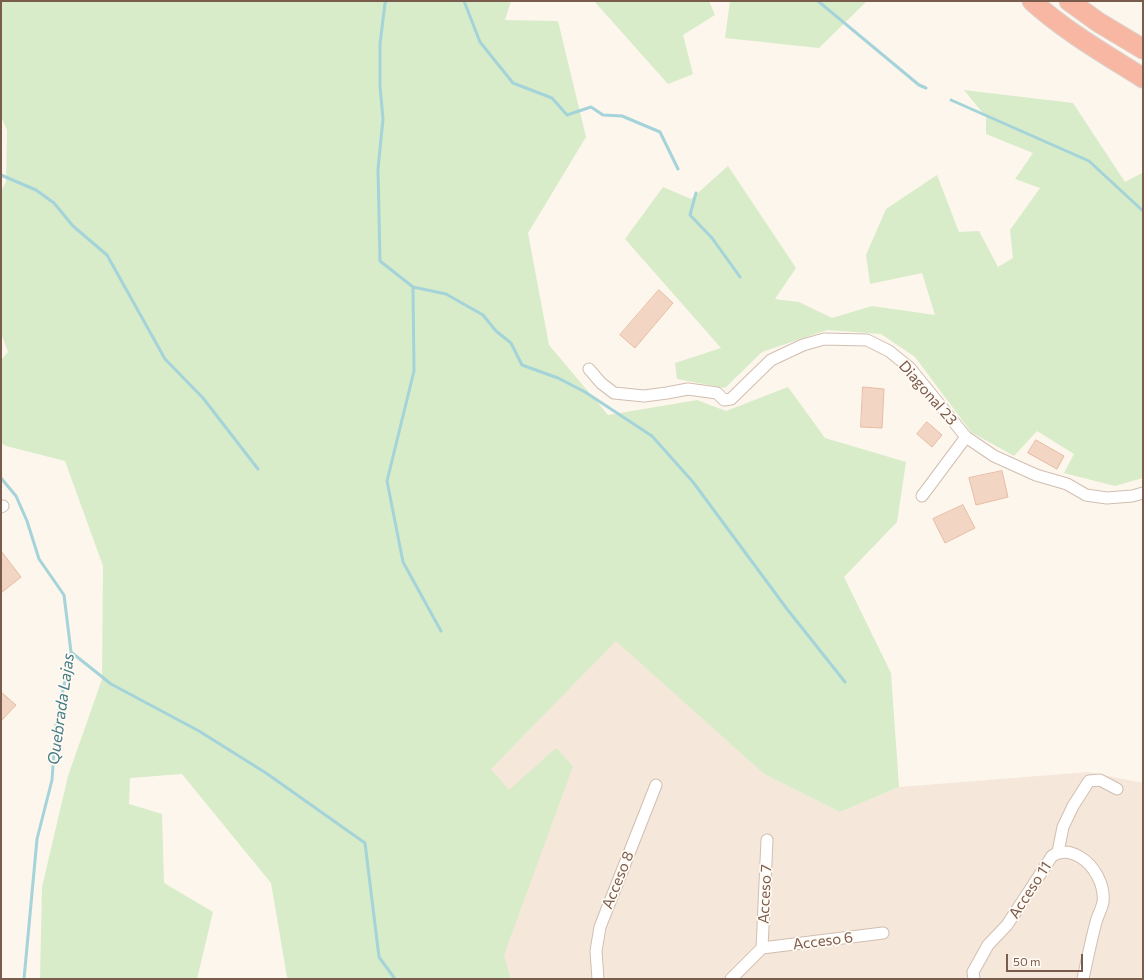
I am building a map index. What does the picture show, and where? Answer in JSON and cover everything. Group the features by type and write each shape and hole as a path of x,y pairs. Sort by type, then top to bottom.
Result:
{"highway":[{"path":"1032,1 1092,46 1143,78"},
{"path":"1069,1 1098,22 1143,49"}],"street":[{"name":"Diagonal 23","path":"589,369 601,383 614,393 644,396 688,389 717,393 724,400 731,399 771,360 803,345 824,339 867,340 890,351 910,368 966,437 994,456 1036,475 1067,484 1086,495 1107,498 1132,496 1143,493"},
{"path":"922,496 966,437"},
{"path":"1058,852 1063,827 1073,806 1089,781 1100,780 1117,789"},
{"name":"Acceso 8","path":"598,979 596,951 600,926 656,785"},
{"name":"Acceso 7","path":"762,948 767,840"},
{"name":"Acceso 11","path":"974,979 973,972 988,945 1007,926 1052,856 1058,852 1065,851 1081,858 1097,873 1103,901 1083,979"},
{"name":"Acceso 6","path":"762,948 883,933"},
{"path":"731,979 762,948"}],"shaded area":[{"path":"616,640 764,774 840,812 899,787 1088,772 1143,783 1143,979 511,979 457,804"}],"green space":[{"path":"1,1 511,1 505,20 558,21 586,137 528,233 549,345 608,415 697,400 726,411 788,387 825,438 906,462 897,522 844,577 891,673 899,787 840,812 764,774 616,641 491,769 509,790 556,748 573,766 504,955 511,979 289,979 287,977 271,883 182,774 130,778 129,804 162,814 164,883 213,912 197,979 40,979 42,887 68,776 102,679 103,566 65,461 6,446 1,443 1,360 8,352 1,333 1,191 6,182 7,130 1,117"},
{"path":"594,1 709,1 715,15 683,35 693,74 668,84"},
{"path":"730,1 867,1 819,48 725,38"},
{"path":"964,90 1073,103 1125,182 1142,173 1143,478 1115,486 1064,473 1074,454 1037,431 1014,456 971,432 915,357 881,334 827,330 762,352 725,388 677,379 675,363 721,348 625,239 663,187 691,199 728,166 796,268 775,299 799,302 832,318 872,306 935,315 922,273 870,284 866,255 886,209 937,175 959,232 979,231 998,267 1013,258 1010,230 1040,188 1015,179 1033,153 986,134 986,117"}],"building":[{"path":"659,290 673,303 635,348 620,335"},
{"path":"863,387 884,389 882,428 861,427"},
{"path":"927,422 942,435 932,447 917,434"},
{"path":"1036,440 1064,456 1057,469 1028,453"},
{"path":"1002,471 1008,497 976,505 969,478"},
{"path":"963,505 975,528 945,543 933,519"},
{"path":"1,551 21,577 1,593"},
{"path":"1,692 16,705 1,721"}],"waterway":[{"path":"387,1 385,3 380,44 380,86 383,119 378,169 380,261 413,287 414,371 387,481 403,562 441,631"},
{"path":"464,1 480,42 513,83 552,98 567,115 591,107 603,115 622,116 660,132 678,169"},
{"path":"818,1 919,85 926,88"},
{"path":"951,100 1089,161 1143,211"},
{"path":"1,175 36,190 54,203 73,226 107,255 165,359 203,398 258,469"},
{"path":"696,193 690,215 712,238 740,277"},
{"path":"413,287 446,294 483,315 496,331 511,343 522,365 558,378 585,392 652,436 693,482 787,609 845,682"},
{"name":"Quebrada Lajas","path":"1,478 16,496 27,521 39,559 64,595 71,652 56,724 52,780 37,839 24,979"},
{"path":"71,652 111,684 199,731 266,773 365,843 379,957 395,979"}]}
